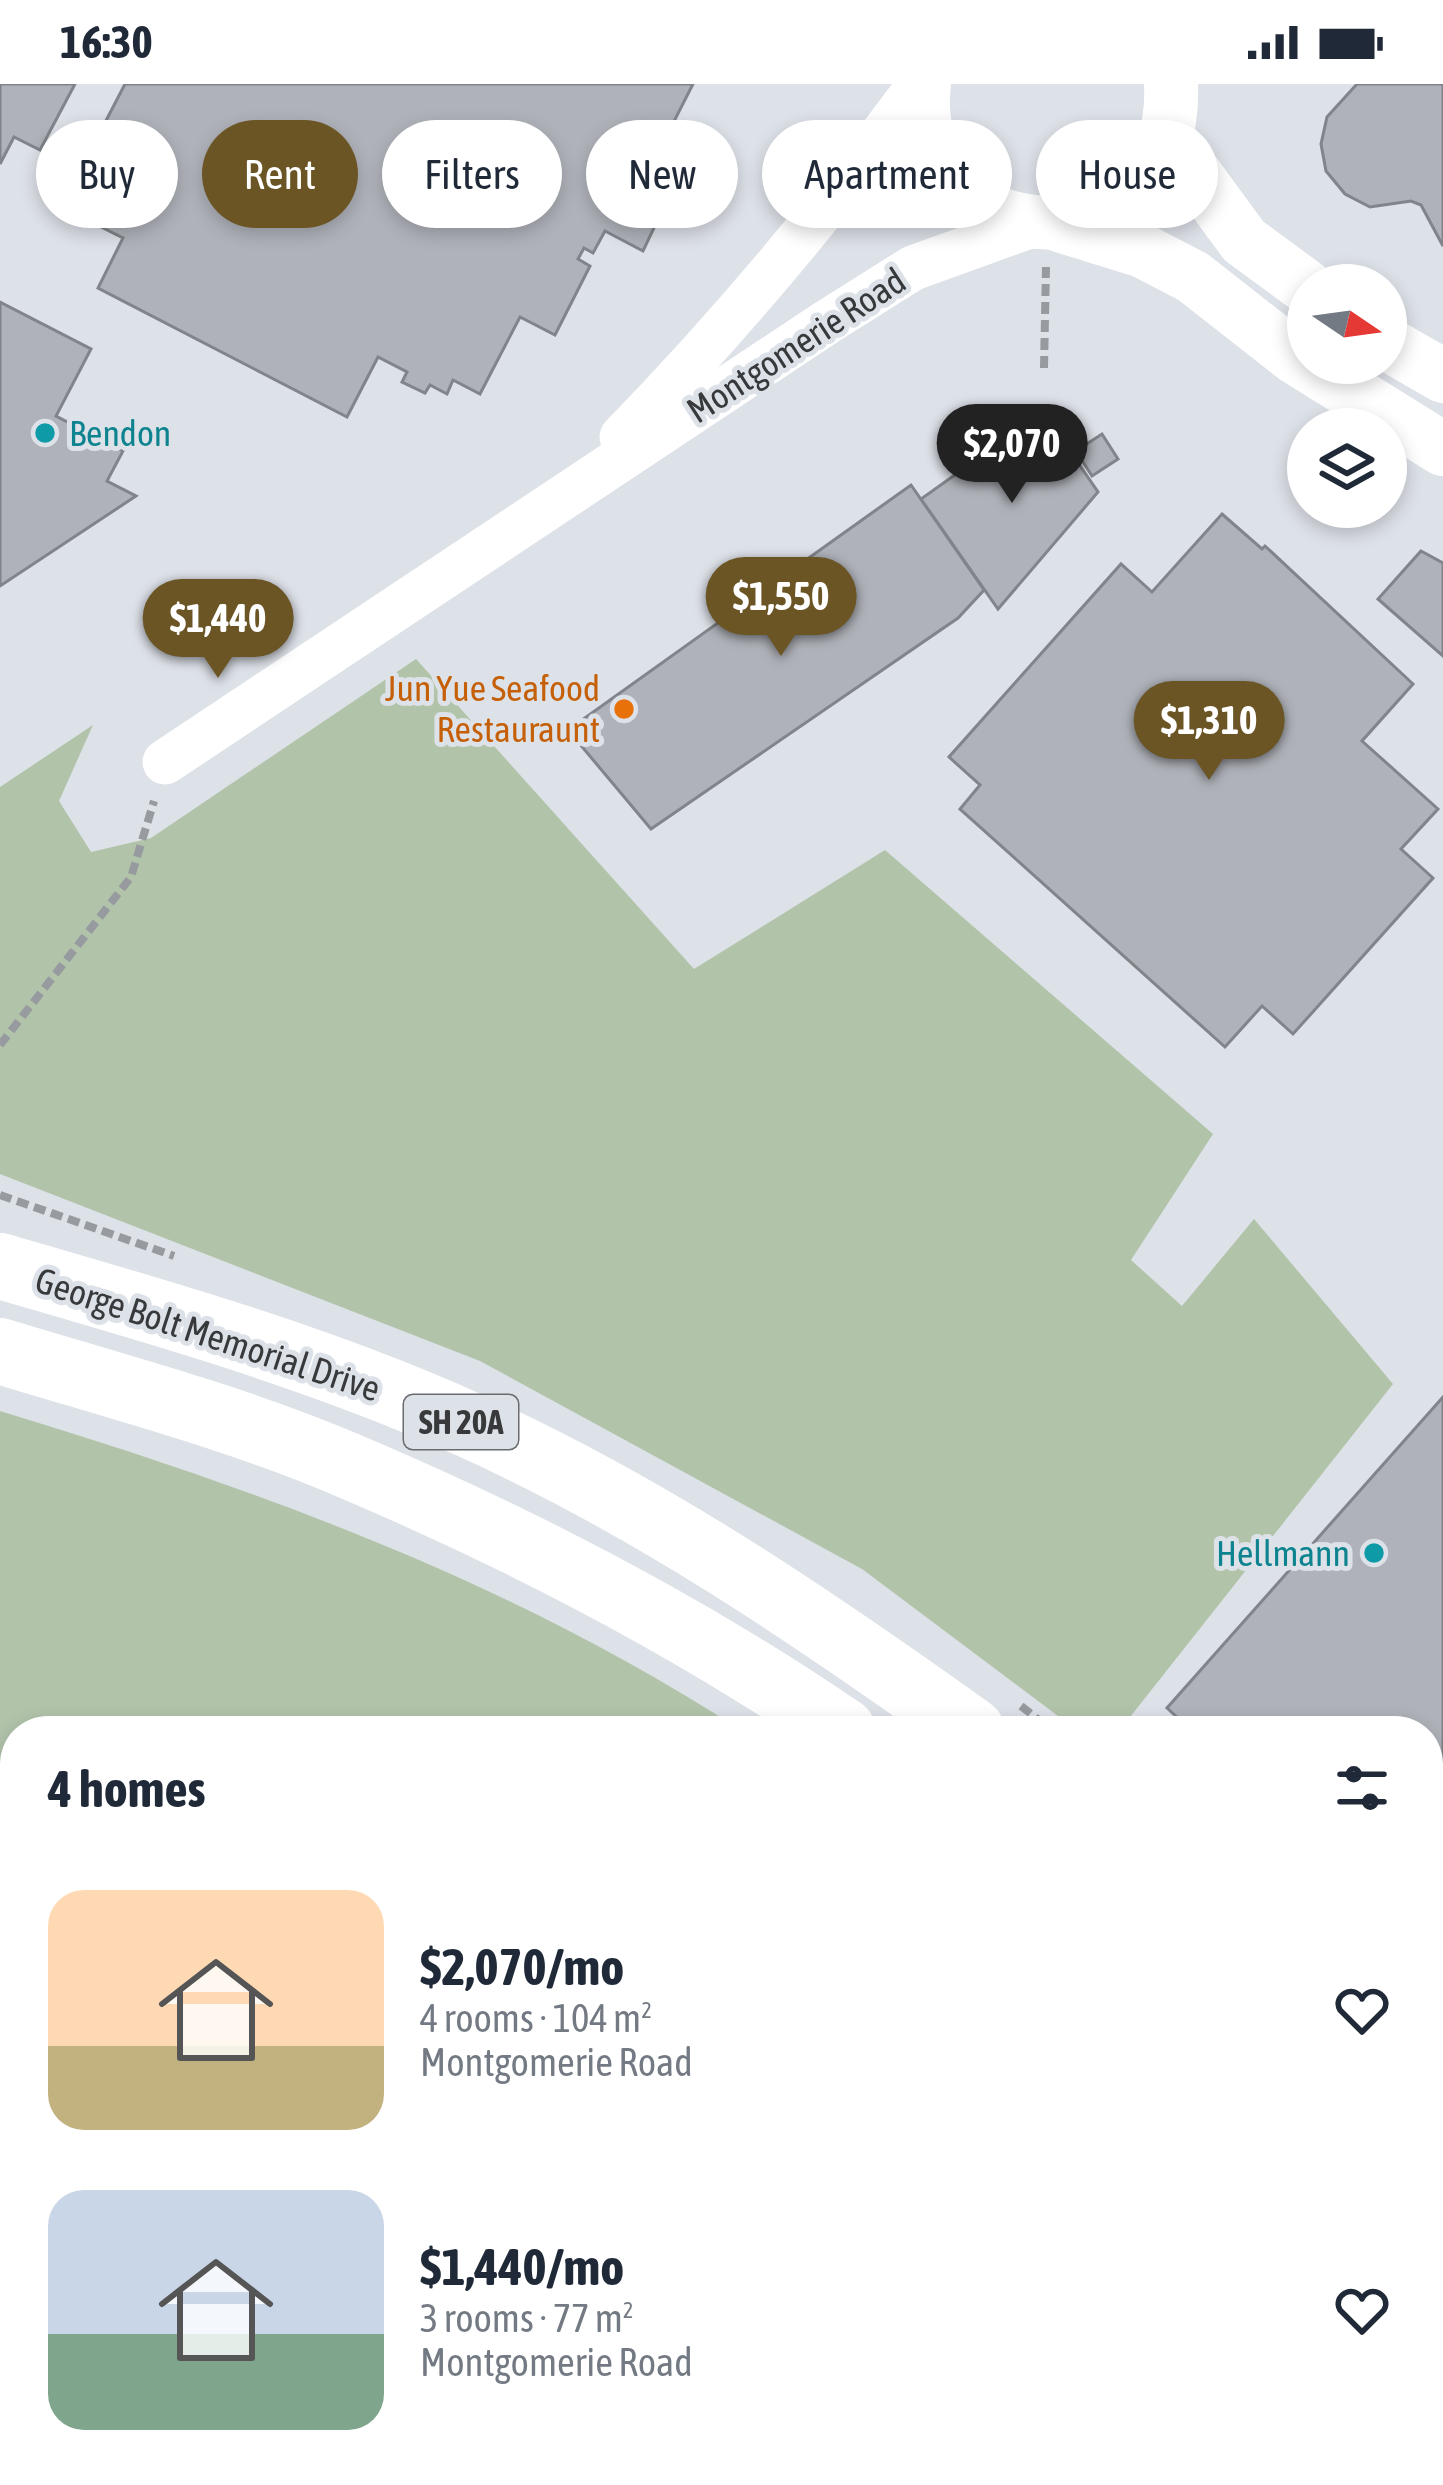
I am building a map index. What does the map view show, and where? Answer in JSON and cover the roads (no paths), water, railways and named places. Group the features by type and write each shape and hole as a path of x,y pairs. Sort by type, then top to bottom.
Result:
{"highway":[{"name":"George Bolt Memorial Drive","path":"0,1266 290,1357 465,1423 653,1517 808,1613 951,1716"},
{"name":"SH 20A","path":"0,1351 351,1466 566,1568 782,1689 821,1716"}],"street":[{"path":"922,84 927,133 954,182 999,215 1036,222"},
{"name":"Montgomerie Road","path":"569,490 710,347 850,181 922,84"},
{"path":"1207,84 1169,115 1244,241 1287,273"},
{"name":"Montgomerie Road","path":"165,762 506,540 569,490 913,268 1036,228"},
{"path":"1061,228 1143,251 1193,278 1294,356 1443,449"},
{"path":"1407,355 1443,376"}],"place":[{"name":"Bendon","path":"45,433"},
{"name":"Jun Yue Seafood Restauraunt","path":"624,709"},
{"name":"Hellmann","path":"1374,1553"}]}
